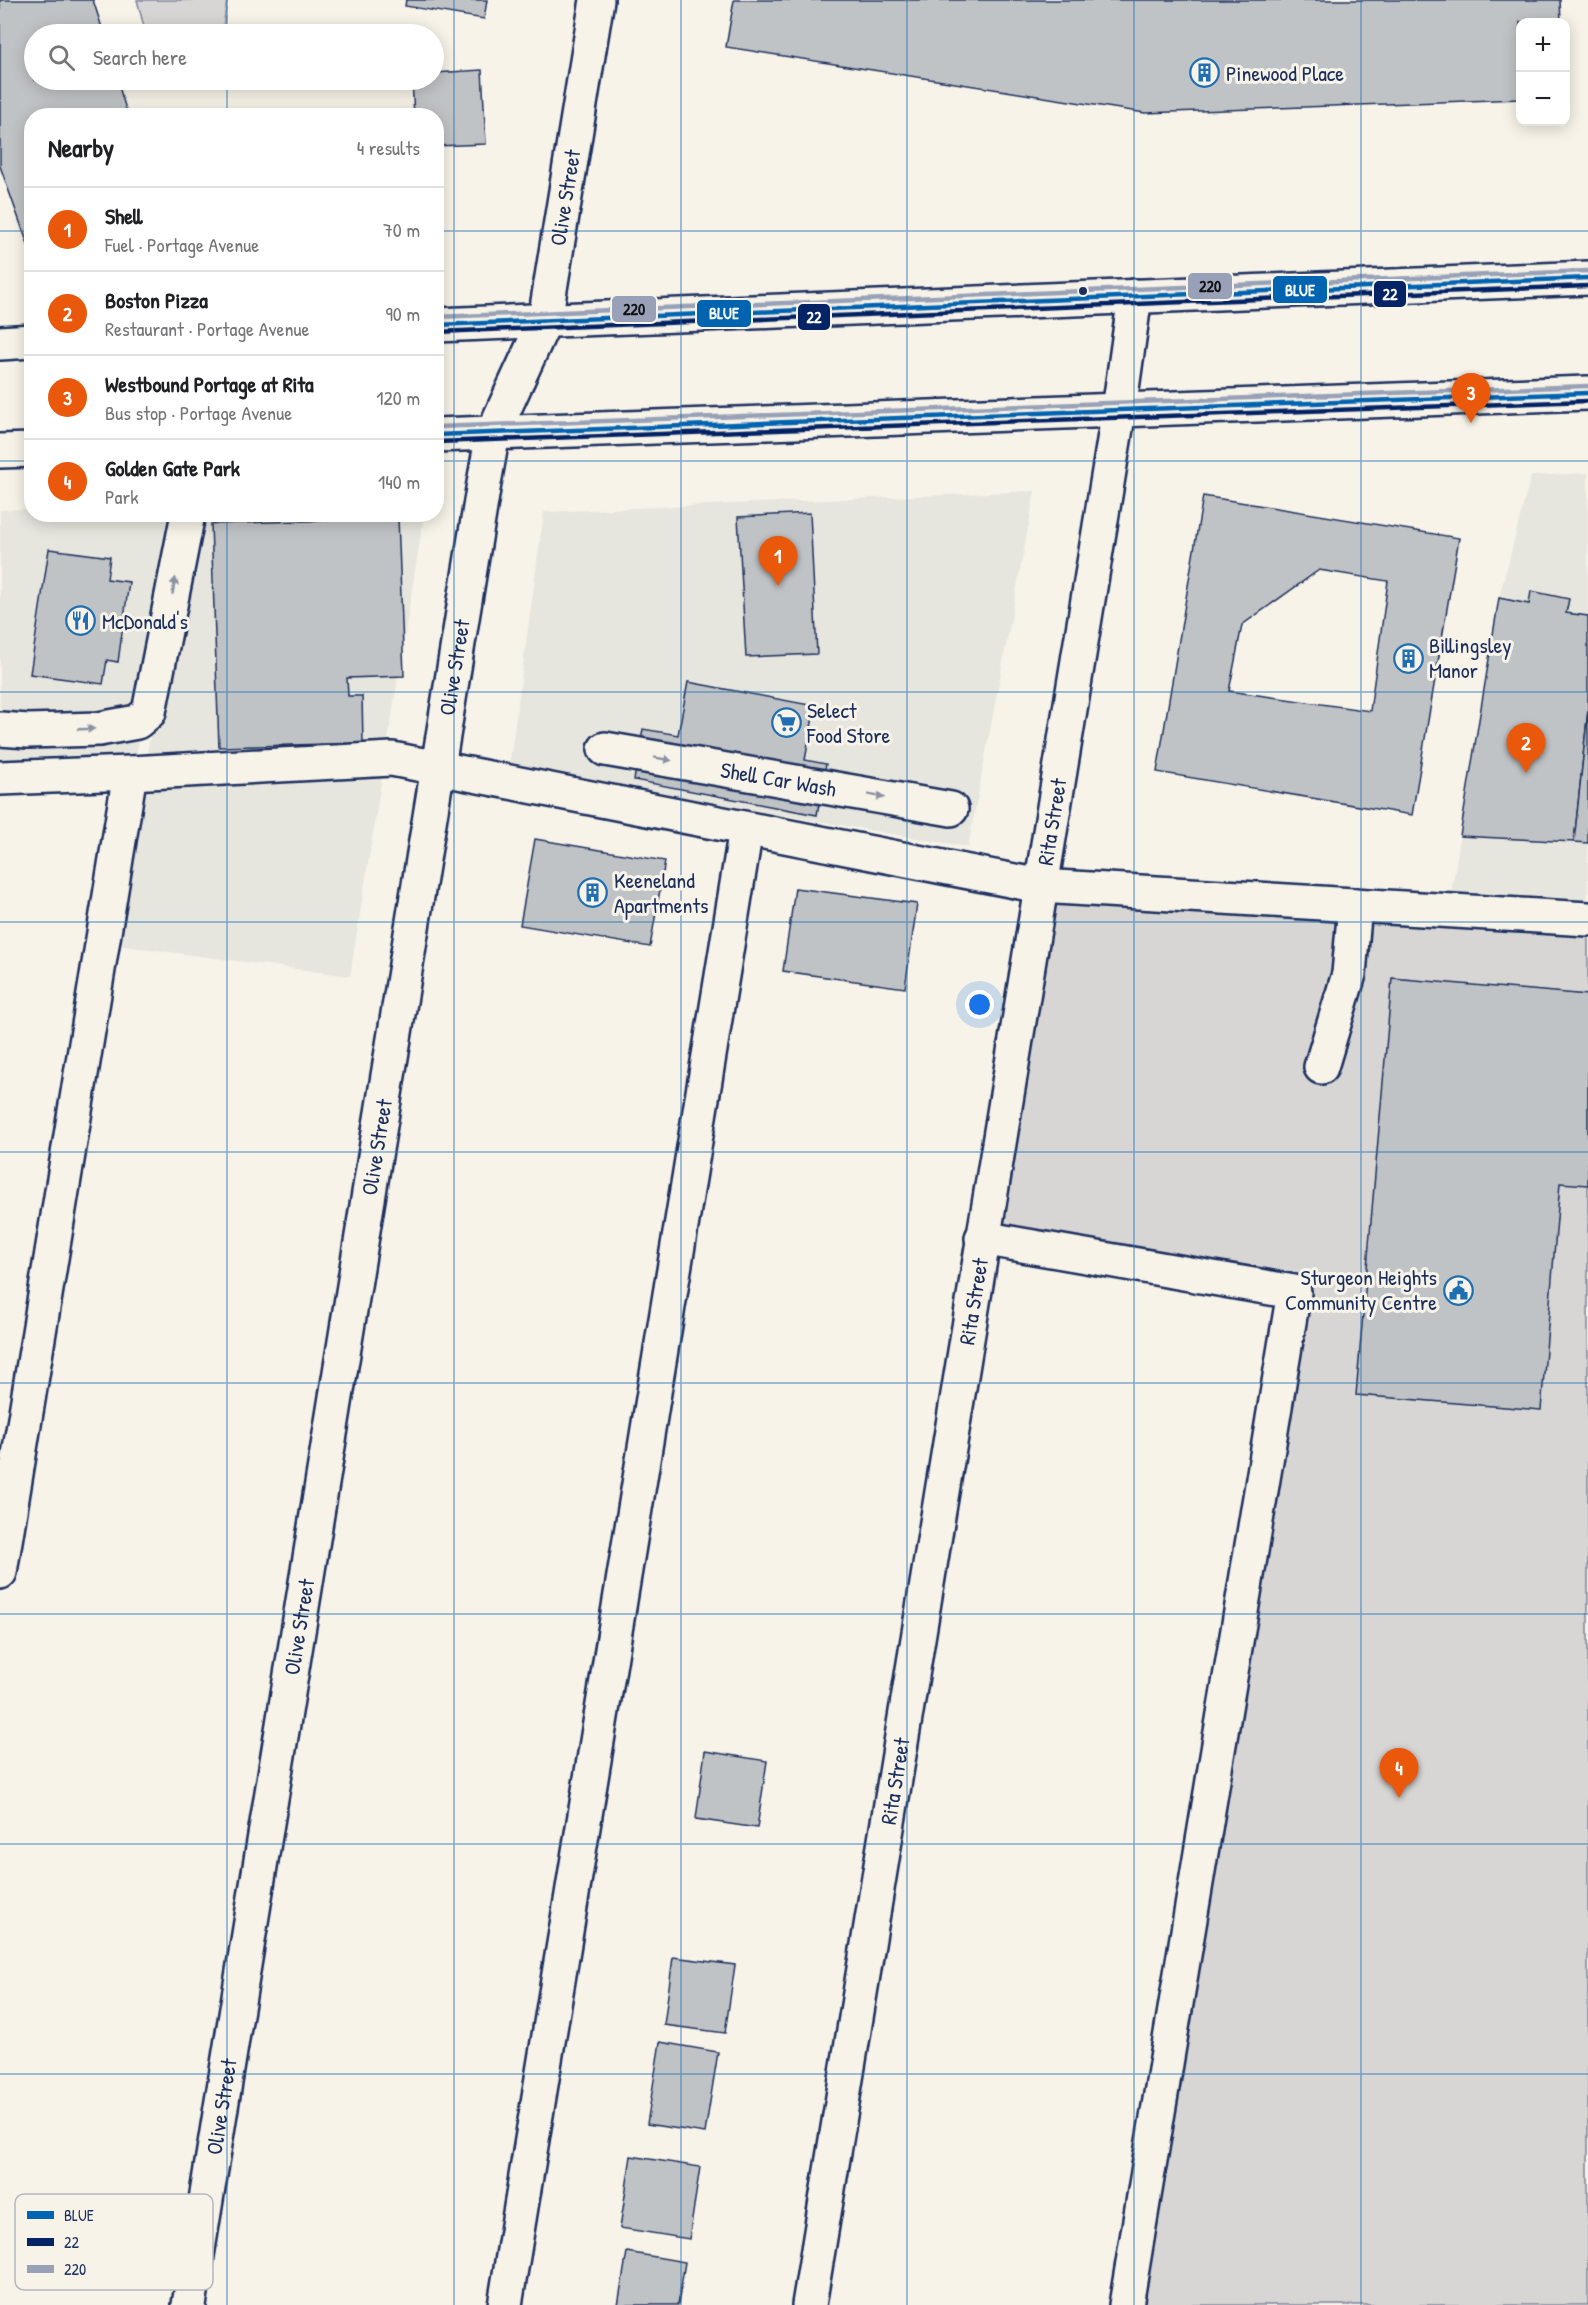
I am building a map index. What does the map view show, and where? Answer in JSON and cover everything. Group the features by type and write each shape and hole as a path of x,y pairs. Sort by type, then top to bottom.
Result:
{"main road":[{"name":"Olive Street","path":"207,2194 493,433 545,320 597,0"},
{"path":"444,325 1588,278"},
{"name":"Rita Street","path":"809,2305 1119,410 1135,296"},
{"path":"0,343 24,342"},
{"path":"444,435 1588,393"},
{"path":"0,452 24,450"},
{"path":"9,735 99,729 137,722 149,712 186,522"},
{"name":"Shell Car Wash","path":"605,749 951,809"},
{"path":"0,778 392,759 746,830 1040,885 1588,919"},
{"path":"0,1572 130,773"},
{"path":"505,2305 746,830"},
{"path":"1321,1066 1349,974 1355,905"},
{"path":"982,1238 1293,1292 1126,2305"},
{"name":"Olive Street","path":"189,2305 191,2290"}],"shaded area":[{"path":"137,0 227,0 223,24 143,24"},
{"path":"1588,473 1588,902 1451,894 1499,598 1531,476"},
{"path":"1035,491 968,847 509,768 544,512"},
{"path":"24,509 24,522 181,522 134,765 0,770 0,510"},
{"path":"192,522 423,522 350,976 110,944"},
{"path":"1040,886 1588,919 1588,2305 1126,2305 1293,1292 982,1238"}],"building":[{"path":"0,0 93,0 101,24 24,24 24,90 120,90 126,108 24,108 24,233 0,166"},
{"path":"406,0 487,0 484,19 405,6"},
{"name":"Pinewood Place","path":"734,0 1560,0 1561,18 1516,18 1516,99 1145,113 726,47"},
{"path":"482,70 486,144 444,146 444,108 414,108 413,90 444,90 444,72"},
{"name":"Billingsley Manor","path":"1203,496 1459,538 1412,815 1157,772","holes":["1319,570 1388,581 1370,711 1229,691 1242,625"]},
{"path":"810,513 817,654 746,657 738,517"},
{"path":"398,522 404,676 347,678 348,696 362,696 363,743 219,747 211,524"},
{"name":"McDonald's","path":"49,549 110,557 107,579 129,582 118,662 107,660 103,684 30,674"},
{"path":"1531,591 1569,599 1566,613 1588,616 1588,710 1574,842 1460,836 1499,598 1529,604"},
{"path":"688,682 815,706 805,760 826,764 817,815 634,780 643,729 678,735"},
{"path":"1588,710 1588,843 1574,842"},
{"name":"Keeneland Apartments","path":"535,839 665,861 650,947 520,925"},
{"path":"795,888 917,904 905,988 783,971"},
{"name":"Sturgeon Heights Community Centre","path":"1392,978 1588,995 1588,1185 1560,1183 1541,1410 1356,1395"},
{"path":"705,1751 767,1761 757,1828 696,1819"},
{"path":"673,1957 735,1965 725,2033 664,2025"},
{"path":"660,2042 718,2052 705,2133 647,2124"},
{"path":"631,2156 700,2167 689,2239 620,2228"},
{"path":"627,2252 685,2262 678,2305 618,2305"}],"transit line":[{"name":"220","path":"444,317 1588,271"},
{"name":"BLUE","path":"444,325 1588,278"},
{"name":"22","path":"444,332 1588,286"},
{"name":"220","path":"444,427 1588,386"},
{"name":"BLUE","path":"444,435 1588,393"},
{"name":"22","path":"444,442 1588,401"}],"place":[{"name":"Pinewood Place","path":"1205,73"},
{"name":"Westbound Portage at Rita","path":"1471,423"},
{"name":"Shell","path":"778,586"},
{"name":"McDonald's","path":"81,621"},
{"name":"Billingsley Manor","path":"1408,658"},
{"name":"Select Food Store","path":"786,723"},
{"name":"Boston Pizza","path":"1526,773"},
{"name":"Keeneland Apartments","path":"593,893"},
{"name":"Sturgeon Heights Community Centre","path":"1458,1290"},
{"name":"Golden Gate Park","path":"1399,1798"}]}
